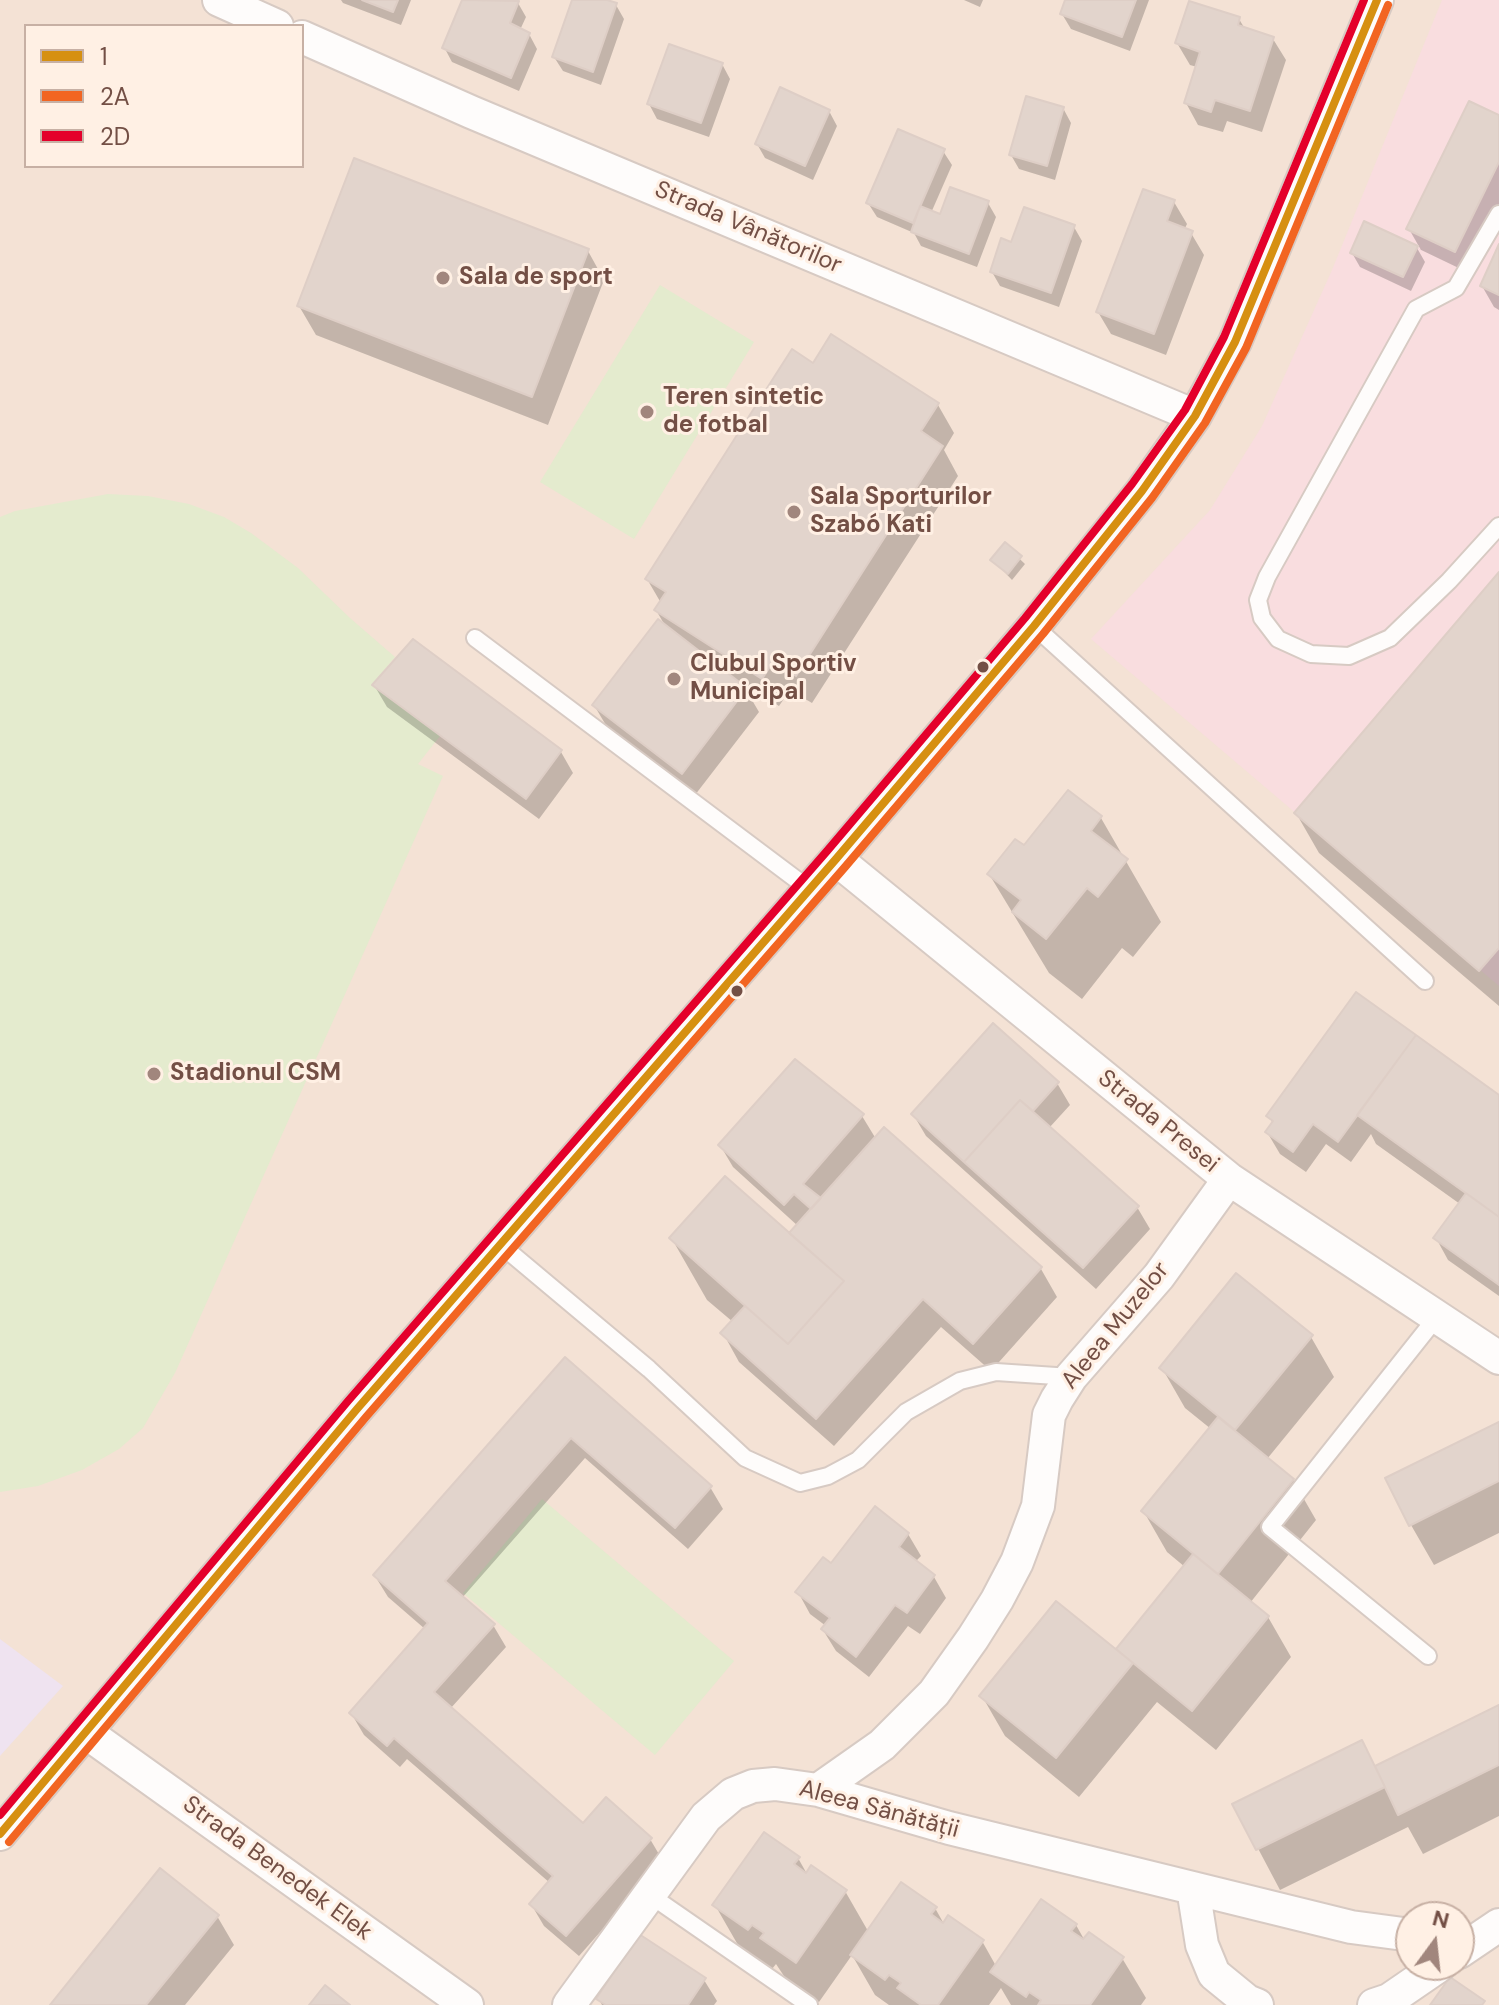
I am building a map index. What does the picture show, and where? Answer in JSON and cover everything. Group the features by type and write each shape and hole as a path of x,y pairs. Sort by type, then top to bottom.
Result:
{"street":[{"path":"219,0 273,24"},
{"path":"0,1834 357,1409 836,859 1034,626 1142,491 1195,416 1235,342 1377,0"},
{"name":"Strada Vânătorilor","path":"304,38 486,118 1195,416"},
{"name":"Strada Presei","path":"836,859 1229,1179 1499,1358"},
{"name":"Aleea Muzelor","path":"818,1790 882,1745 934,1693 997,1600 1017,1562 1038,1506 1049,1415 1071,1377 1159,1276 1229,1179"},
{"name":"Strada Benedek Elek","path":"87,1733 467,2005"},
{"name":"Aleea Sănătății","path":"569,2005 647,1893 719,1803 753,1786 775,1784 818,1790 949,1828 1351,1927 1395,1933"},
{"path":"1193,1888 1202,1945 1214,1974 1247,2001 1257,2005"},
{"path":"1475,1925 1499,1918"},
{"path":"1475,1941 1499,1925"},
{"path":"1374,2005 1389,2000 1417,1981"}],"lane":[{"path":"1499,214 1456,288 1416,309 1267,577 1258,600 1262,618 1278,639 1311,654 1349,656 1390,638 1449,581 1499,526"},
{"path":"1034,626 1425,981"},
{"path":"475,638 809,889"},
{"path":"501,1245 649,1369 745,1458 800,1483 828,1476 858,1460 906,1412 960,1381 996,1372 1071,1377"},
{"path":"1428,1656 1270,1527 1436,1318"},
{"path":"647,1893 809,2005"}],"shaded area":[{"path":"0,0 1499,0 1499,2005 0,2005"},
{"path":"1442,0 1499,0 1499,986 1091,639 1210,510 1262,426 1332,270"},
{"path":"0,1639 63,1686 0,1756"}],"green space":[{"name":"Teren sintetic de fotbal","path":"660,285 754,342 634,539 540,482"},
{"name":"Stadionul CSM","path":"108,494 148,496 189,504 224,517 298,568 395,657 372,685 440,736 418,764 443,776 175,1373 143,1428 119,1449 82,1470 38,1486 0,1492 0,517 15,511"},
{"path":"542,1499 734,1661 655,1755 463,1593"}],"building":[{"path":"362,0 398,0 393,12"},
{"path":"462,0 519,1 510,23 530,33 511,78 442,48"},
{"path":"572,0 617,3 593,72 552,57"},
{"path":"1065,0 1136,0 1122,37 1060,14"},
{"path":"1189,1 1240,17 1238,25 1274,37 1250,111 1215,100 1211,112 1184,103 1200,52 1175,43"},
{"path":"669,44 723,63 701,123 647,104"},
{"path":"780,87 830,110 805,166 755,144"},
{"path":"1026,96 1064,107 1047,166 1009,155"},
{"path":"1469,101 1499,115 1499,162 1455,252 1406,229"},
{"path":"898,129 945,149 913,223 866,203"},
{"name":"Sala de sport","path":"354,158 589,249 532,397 297,306"},
{"path":"950,187 989,201 969,254 911,232 920,206 940,214"},
{"path":"1143,189 1175,200 1167,221 1193,231 1154,334 1096,312"},
{"path":"1024,207 1075,225 1051,293 990,272 1001,238 1011,242"},
{"path":"1364,221 1418,246 1403,277 1350,253"},
{"path":"1499,244 1499,295 1480,286"},
{"name":"Sala Sporturilor Szabó Kati","path":"831,334 939,403 921,431 943,446 796,676 773,662 762,679 654,610 666,592 645,579 792,349 813,363"},
{"path":"1005,542 1022,556 1008,574 990,560"},
{"path":"1499,572 1499,948 1479,971 1294,813"},
{"path":"658,619 747,688 682,774 592,705"},
{"path":"413,639 562,750 526,799 372,685"},
{"path":"1068,790 1102,816 1091,831 1128,859 1098,897 1087,888 1046,939 1012,912 1021,900 987,874 1015,839 1024,845"},
{"path":"1356,992 1416,1035 1338,1142 1313,1124 1293,1152 1265,1132 1273,1121 1266,1116"},
{"path":"993,1023 1059,1082 1033,1111 1020,1100 964,1162 911,1114"},
{"path":"1416,1035 1499,1095 1499,1217 1357,1115"},
{"path":"795,1059 864,1114 803,1184 821,1198 811,1209 794,1194 784,1205 718,1145"},
{"path":"1020,1100 1139,1206 1083,1268 964,1162"},
{"path":"884,1127 1042,1267 973,1344 923,1299 816,1419 720,1333 745,1306 788,1344 844,1281 789,1233"},
{"path":"725,1176 844,1281 788,1344 669,1238"},
{"path":"1466,1193 1499,1217 1499,1285 1433,1238"},
{"path":"1236,1273 1313,1335 1235,1430 1159,1368"},
{"path":"565,1357 712,1486 675,1528 571,1438 445,1581 495,1624 434,1692 583,1823 606,1797 652,1838 566,1936 529,1904 553,1876 394,1738 387,1746 349,1713 428,1623 373,1575"},
{"path":"1218,1417 1294,1479 1218,1574 1141,1511"},
{"path":"1499,1422 1499,1481 1409,1526 1385,1478"},
{"path":"875,1506 909,1533 899,1547 935,1575 907,1613 895,1605 856,1657 821,1629 830,1618 795,1592 823,1557 831,1563"},
{"path":"1193,1554 1269,1616 1192,1711 1116,1649"},
{"path":"1056,1601 1133,1663 1056,1758 979,1696"},
{"path":"1499,1705 1499,1765 1398,1815 1375,1766"},
{"path":"1362,1740 1385,1787 1256,1850 1232,1804"},
{"path":"764,1832 800,1857 794,1864 806,1873 811,1865 847,1890 796,1963 760,1938 764,1933 752,1925 748,1930 712,1905"},
{"path":"160,1868 219,1915 146,2005 50,2005"},
{"path":"901,1882 937,1907 931,1914 943,1923 948,1915 984,1940 938,2005 921,2005 897,1988 901,1983 889,1975 885,1980 850,1955"},
{"path":"1041,1899 1077,1924 1071,1931 1083,1939 1089,1932 1124,1957 1090,2005 1038,2005 1041,2000 1029,1992 1026,1997 990,1972"},
{"path":"639,1934 706,1978 688,2005 606,2005 596,1999"},
{"path":"1447,1981 1456,1981 1485,2001 1482,2005 1430,2005"},
{"path":"325,1985 350,2005 309,2005"}],"transit line":[{"name":"2D","path":"0,1815 348,1401 827,851 1025,618 1132,484 1185,410 1224,337 1364,0"},
{"name":"1","path":"0,1834 357,1409 836,859 1034,626 1142,491 1195,416 1235,342 1377,0"},
{"name":"2A","path":"9,1842 366,1417 845,867 1043,634 1152,498 1205,423 1246,348 1388,5"}],"place":[{"name":"Sala de sport","path":"443,278"},
{"name":"Teren sintetic de fotbal","path":"647,412"},
{"name":"Sala Sporturilor Szabó Kati","path":"794,512"},
{"name":"Clubul Sportiv Municipal","path":"674,679"},
{"name":"Stadionul CSM","path":"154,1074"}]}
